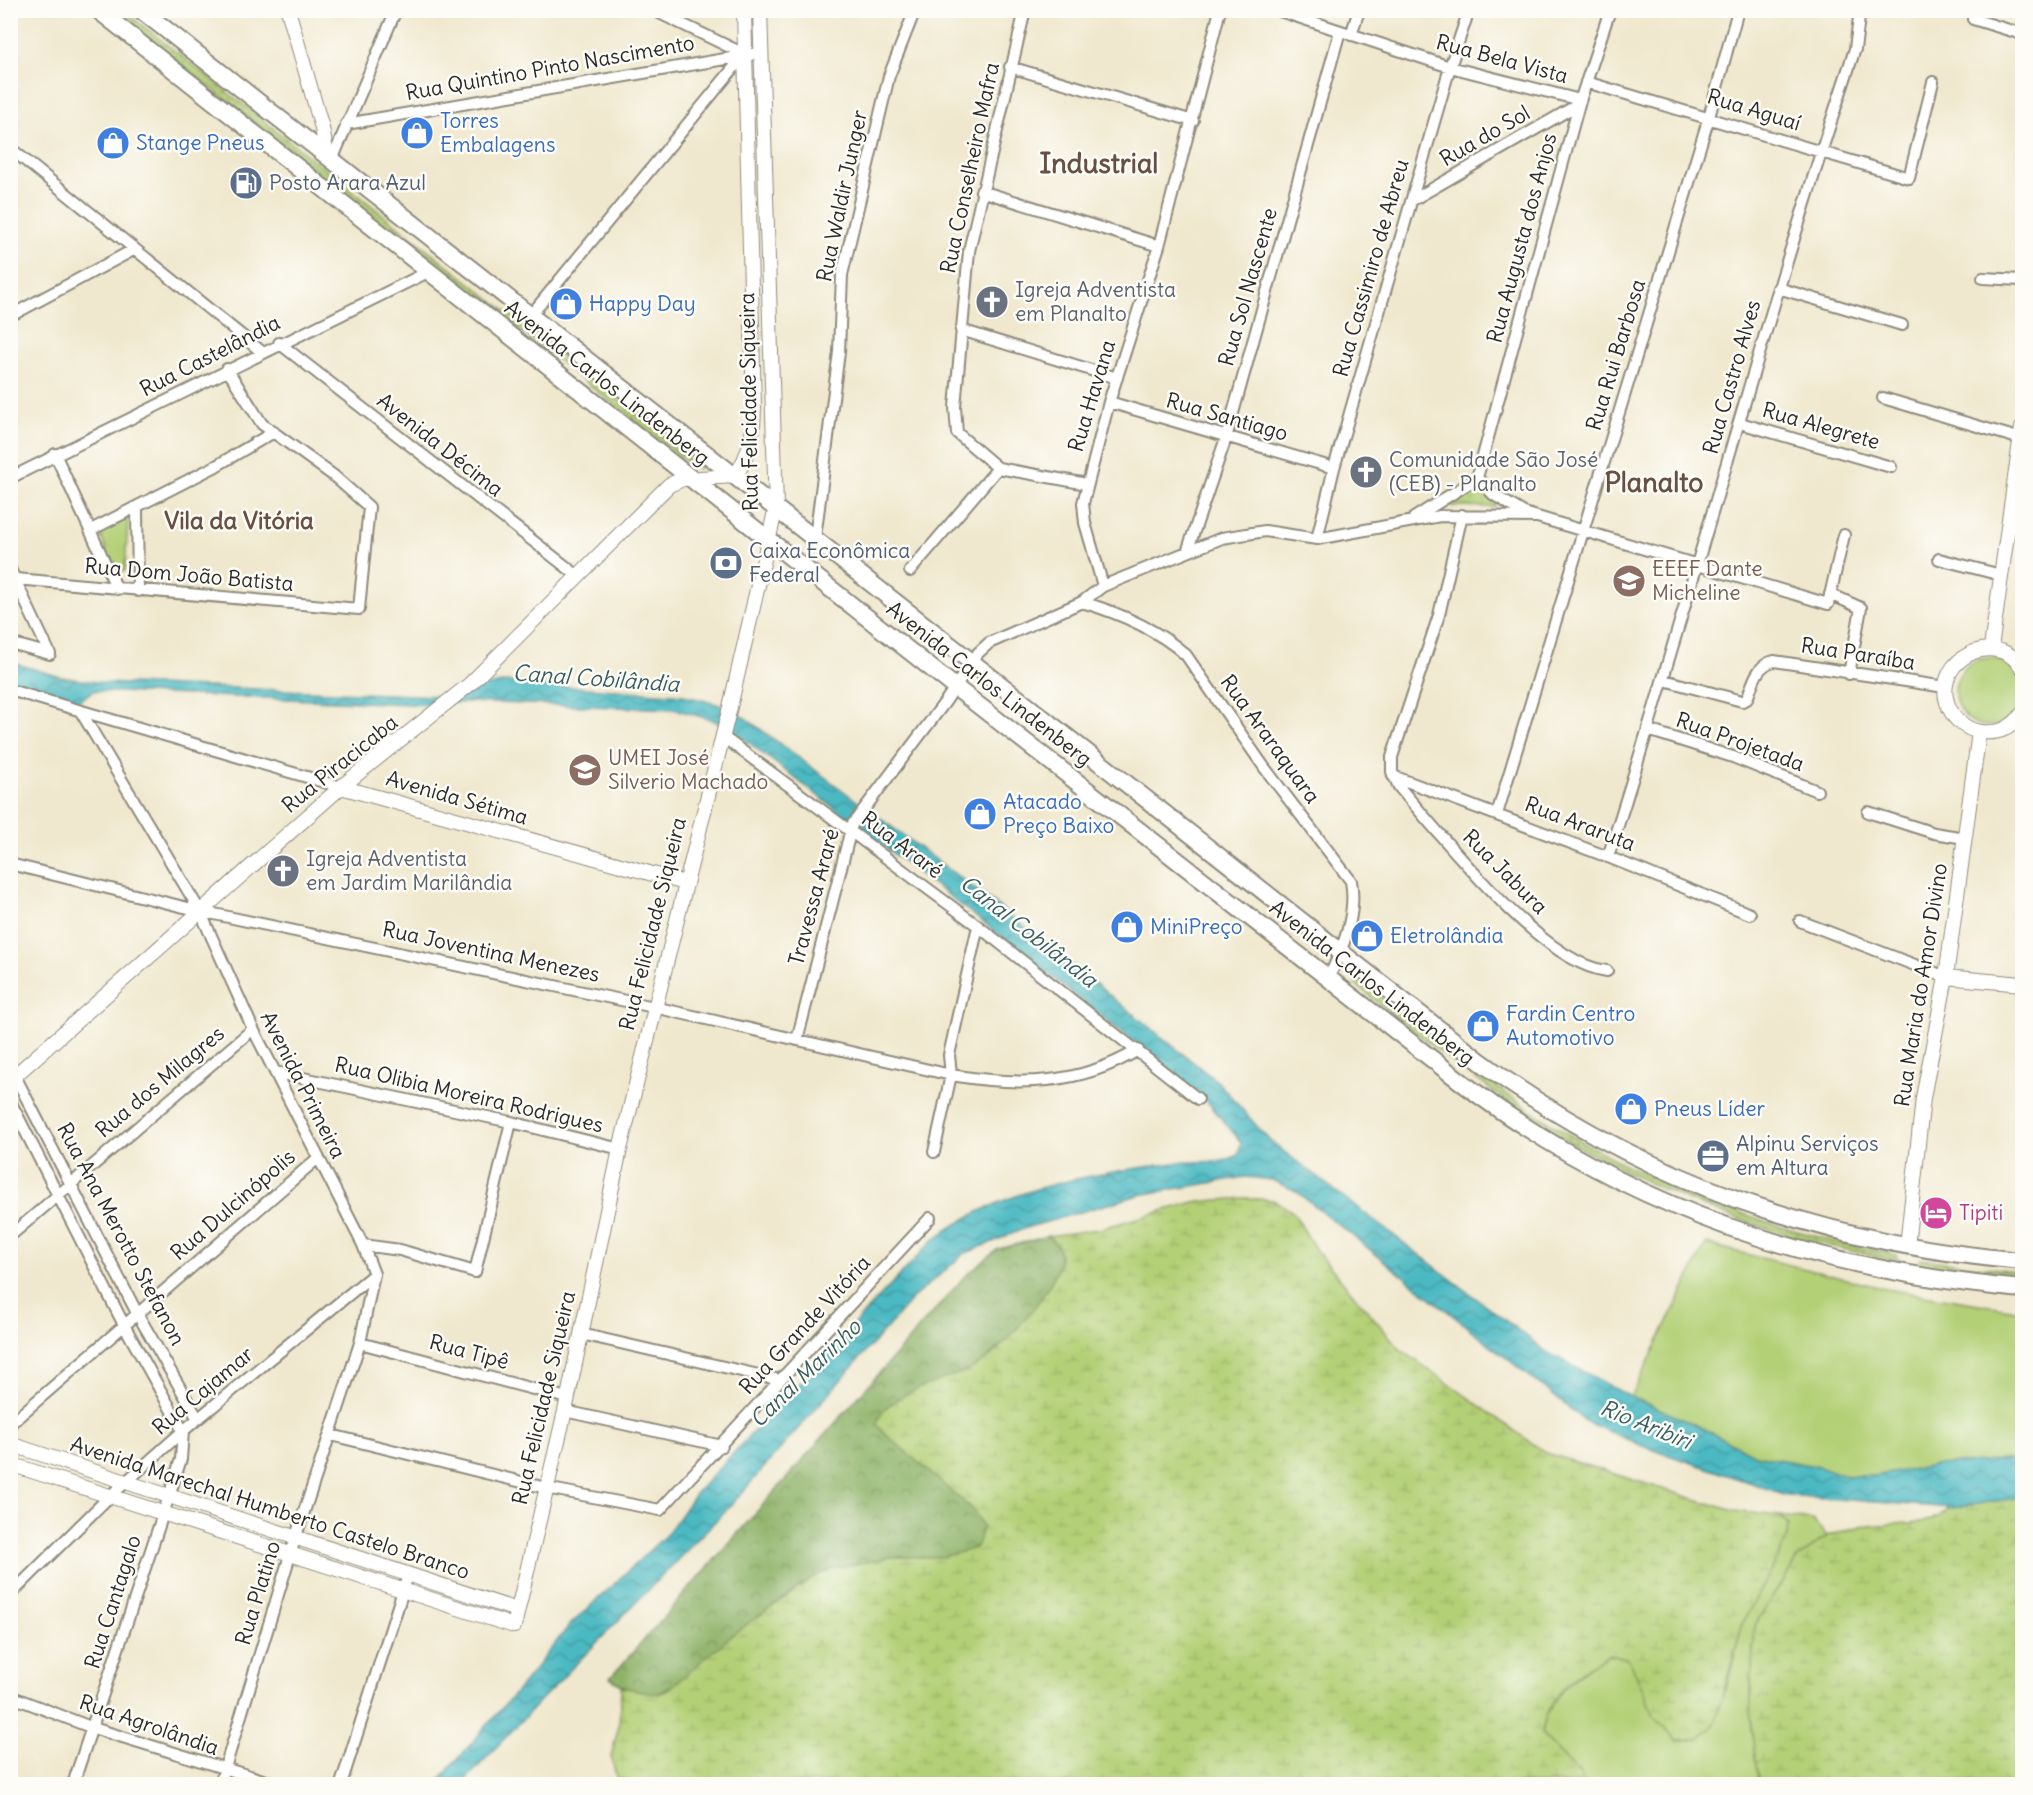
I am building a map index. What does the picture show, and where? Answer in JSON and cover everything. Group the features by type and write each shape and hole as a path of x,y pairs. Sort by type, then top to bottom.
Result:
{"main road":[{"name":"Avenida Carlos Lindenberg","path":"98,10 768,540 1329,979 1489,1102 1549,1142 1603,1173 1678,1209 1756,1238 1836,1260 1904,1274 2022,1289"},
{"name":"Avenida Carlos Lindenberg","path":"141,10 776,507 971,663 1514,1085 1617,1148 1689,1182 1765,1211 1823,1228 1907,1246 2022,1261"},
{"path":"718,499 735,476"},
{"path":"1904,1274 1907,1246"}],"street":[{"path":"288,10 329,158"},
{"path":"329,158 396,10"},
{"path":"531,315 745,54 652,10"},
{"name":"Rua Felicidade Siqueira","path":"691,478 735,476 750,452 754,408 744,10"},
{"name":"Rua Felicidade Siqueira","path":"514,1626 566,1405 620,1149 730,707 776,507 760,10"},
{"name":"Rua Waldir Junger","path":"815,538 839,352 842,275 889,75 915,10"},
{"name":"Rua Conselheiro Mafra","path":"998,468 957,433 955,407 969,251 981,191 1025,10"},
{"name":"Rua Havana","path":"1103,586 1085,523 1083,502 1109,402 1159,246 1221,10"},
{"name":"Rua Bela Vista","path":"1277,10 1450,67 1579,102"},
{"path":"1351,35 1359,10"},
{"name":"Rua Cassimiro de Abreu","path":"1317,539 1334,468 1411,201 1450,67 1470,10"},
{"name":"Rua Augusta dos Anjos","path":"1477,478 1579,102 1610,10"},
{"name":"Rua Rui Barbosa","path":"1497,814 1709,117 1738,10"},
{"name":"Rua Castro Alves","path":"1608,857 1664,680 1820,150 1855,49 1860,10"},
{"path":"1973,20 2022,34"},
{"name":"Rua Sol Nascente","path":"1187,552 1226,438 1340,31"},
{"name":"Rua Quintino Pinto Nascimento","path":"346,124 760,53"},
{"path":"1010,67 1193,121"},
{"name":"Rua Aguaí","path":"1586,82 1909,178 1934,82"},
{"name":"Rua do Sol","path":"1411,201 1579,102"},
{"path":"12,151 262,352"},
{"path":"981,191 1159,246"},
{"path":"10,316 135,249"},
{"name":"Rua Castelândia","path":"10,478 279,343 428,272"},
{"path":"1983,278 2022,280"},
{"path":"1778,288 1902,325"},
{"path":"961,330 1117,378"},
{"name":"Avenida Décima","path":"279,343 578,576"},
{"path":"91,530 137,508 274,432 254,414 227,369"},
{"path":"1883,398 2022,433 1991,648"},
{"name":"Rua Santiago","path":"1109,402 1334,468"},
{"name":"Rua Alegrete","path":"1740,423 1891,467"},
{"name":"Rua Dom João Batista","path":"16,579 359,609 369,507 334,476 274,432"},
{"path":"55,454 117,589"},
{"path":"910,571 998,468 1087,484"},
{"name":"Rua Piracicaba","path":"12,1074 341,787 466,688 669,485 691,478"},
{"path":"1398,525 1447,499 1477,478 1504,503 1535,517 1827,604 1844,535"},
{"path":"1447,499 1442,508 1447,516"},
{"path":"1500,515 1504,512 1504,503"},
{"path":"137,508 138,591"},
{"path":"1393,776 1395,746 1439,615 1462,515"},
{"name":"Travessa Araré","path":"797,1040 851,827 971,663 989,643 1082,602 1103,586 1222,538 1265,531 1317,539 1447,516 1535,517"},
{"path":"1939,559 2001,575"},
{"path":"10,569 50,654 10,643"},
{"path":"1830,594 1861,608 1849,674"},
{"name":"Rua Araraquara","path":"1082,602 1120,614 1174,645 1186,655 1264,766 1350,881 1354,899 1341,952 1329,979"},
{"path":"2022,667 2007,653 1991,648 1974,650 1960,658 1950,671 1945,687 1947,702 1953,716 1965,726 1979,732 2002,730 2022,714"},
{"name":"Rua Paraíba","path":"1664,680 1742,701 1747,699 1759,670 1765,663 1778,662 1945,687"},
{"name":"Avenida Sétima","path":"10,690 341,787 685,883"},
{"name":"Avenida Primeira","path":"81,712 200,911 253,1029 363,1245 375,1274"},
{"name":"Rua Projetada","path":"1648,730 1724,754 1817,791"},
{"name":"Rua Maria do Amor Divino","path":"1907,1246 1923,1098 1946,977 1979,732"},
{"name":"Rua Araré","path":"722,734 851,827 1198,1099"},
{"name":"Rua Araruta","path":"1393,776 1497,814 1750,914"},
{"name":"Rua Jabura","path":"1393,776 1399,787 1491,891 1517,916 1579,963 1607,970"},
{"path":"1868,812 1935,833 1965,838"},
{"name":"Rua Joventina Menezes","path":"10,864 200,911 654,1007 951,1075 1001,1082 1060,1078 1111,1066 1138,1050"},
{"path":"1800,921 1946,977 2022,984"},
{"path":"934,1152 951,1075 949,1055 978,926"},
{"name":"Rua dos Milagres","path":"10,1236 253,1029"},
{"name":"Rua Olibia Moreira Rodrigues","path":"275,1072 512,1122 620,1149"},
{"name":"Rua Ana Merotto Stefanon","path":"12,1074 137,1313 198,1419"},
{"name":"Rua Ana Merotto Stefanon","path":"10,1101 124,1325 183,1431"},
{"path":"363,1245 400,1250 475,1272 512,1122"},
{"name":"Rua Dulcinópolis","path":"10,1424 318,1158"},
{"name":"Rua Grande Vitória","path":"546,1488 660,1510 722,1446 930,1218"},
{"name":"Rua Platino","path":"220,1785 295,1539 360,1342 375,1274"},
{"name":"Rua Cajamar","path":"10,1595 109,1497 183,1431 375,1274"},
{"path":"581,1335 780,1380"},
{"name":"Rua Tipê","path":"360,1342 566,1405 722,1446"},
{"name":"Rua Cantagalo","path":"72,1785 93,1728 181,1459 183,1431"},
{"path":"331,1435 546,1488"},
{"name":"Avenida Marechal Humberto Castelo Branco","path":"10,1444 517,1610"},
{"name":"Avenida Marechal Humberto Castelo Branco","path":"10,1464 290,1556 514,1626"},
{"path":"341,1785 408,1575"},
{"name":"Rua Agrolândia","path":"10,1696 93,1728 276,1785"}],"green space":[{"path":"113,11 124,11 704,467 695,468"},
{"path":"1476,487 1495,502 1495,507 1452,506 1452,502"},
{"path":"128,519 125,571 114,572 98,528"},
{"path":"1982,658 1996,658 2008,663 2018,673 2023,692 2018,711 2008,721 1996,726 1982,726 1970,721 1960,711 1955,699 1955,685 1960,673 1970,663"},
{"path":"1358,979 1493,1084 1539,1116 1623,1164 1666,1184 1756,1218 1802,1233 1896,1255 1899,1261 1803,1239 1757,1225 1711,1209 1621,1169 1536,1121 1489,1089 1355,984"},
{"path":"1245,1198 1273,1200 1293,1212 1316,1250 1400,1349 1546,1453 1734,1511 1780,1516 1788,1524 1787,1538 1777,1560 1743,1622 1715,1723 1698,1740 1677,1740 1655,1718 1629,1659 1609,1654 1586,1669 1565,1687 1556,1697 1544,1721 1542,1735 1582,1777 1583,1784 618,1783 611,1757 619,1725 621,1687 658,1694 668,1690 732,1635 813,1578 831,1569 892,1557 943,1557 976,1548 983,1526 973,1510 877,1425 881,1414 891,1404 919,1388 977,1366 1014,1332 1041,1299 1058,1267 1059,1249 1048,1236 1099,1229 1194,1202"},
{"path":"1048,1236 1059,1249 1058,1268 1052,1283 1030,1314 979,1365 915,1391 935,1474 973,1510 983,1526 980,1543 970,1551 943,1557 892,1557 831,1569 813,1578 732,1635 676,1684 658,1694 631,1691 610,1678 964,1277 998,1249"},
{"path":"1706,1244 1886,1289 2022,1311 2022,1459 1939,1465 1874,1476 1848,1476 1814,1466 1755,1455 1696,1425 1631,1397"},
{"path":"1920,1259 2022,1272 2022,1278 1919,1265"},
{"path":"2022,1497 2022,1784 1759,1784 1751,1727 1751,1680 1755,1625 1796,1560 1827,1536 1857,1527 1921,1522 1938,1517 1950,1508"},
{"path":"1780,1516 1812,1520 1827,1536 1796,1560 1753,1646 1751,1727 1759,1784 1583,1784 1582,1777 1542,1735 1544,1721 1556,1698 1585,1669 1608,1654 1629,1659 1640,1682 1726,1689 1743,1622 1777,1560 1788,1524"}],"water":[{"path":"10,662 61,677 104,683 440,696 506,682 684,695 717,704 744,717 1002,909 1218,1082 1270,1141 1547,1352 1627,1395 1696,1425 1755,1455 1814,1466 1848,1476 1874,1476 1939,1465 2022,1459 2022,1497 1952,1508 1786,1495 1645,1447 1587,1422 1296,1191 1272,1180 1245,1177 1139,1195 1026,1228 964,1254 914,1297 732,1504 462,1784 436,1784 523,1684 568,1627 667,1534 695,1494 933,1240 989,1207 1018,1195 1079,1178 1111,1172 1182,1162 1224,1160 1238,1155 1241,1142 1204,1098 984,923 740,736 713,720 674,709 467,702 433,705 93,691 76,703 11,683"}],"place":[{"name":"Torres Embalagens","path":"417,133"},
{"name":"Stange Pneus","path":"113,143"},
{"name":"Posto Arara Azul","path":"246,183"},
{"name":"Igreja Adventista em Planalto","path":"992,302"},
{"name":"Happy Day","path":"566,304"},
{"name":"Comunidade São José (CEB) - Planalto","path":"1366,472"},
{"name":"Caixa Econômica Federal","path":"726,563"},
{"name":"EEEF Dante Micheline","path":"1629,581"},
{"name":"UMEI José Silverio Machado","path":"585,770"},
{"name":"Atacado Preço Baixo","path":"980,814"},
{"name":"Igreja Adventista em Jardim Marilândia","path":"283,871"},
{"name":"MiniPreço","path":"1127,927"},
{"name":"Eletrolândia","path":"1367,936"},
{"name":"Fardin Centro Automotivo","path":"1483,1026"},
{"name":"Pneus Líder","path":"1631,1109"},
{"name":"Alpinu Serviços em Altura","path":"1713,1156"},
{"name":"Tipiti","path":"1936,1213"}],"district":[{"name":"Industrial","path":"1099,164"},
{"name":"Planalto","path":"1654,483"},
{"name":"Vila da Vitória","path":"239,521"}],"water label":[{"name":"Canal Cobilândia","path":"596,678"},
{"name":"Canal Cobilândia","path":"1029,931"},
{"name":"Canal Marinho","path":"805,1373"},
{"name":"Rio Aribiri","path":"1646,1424"}]}
